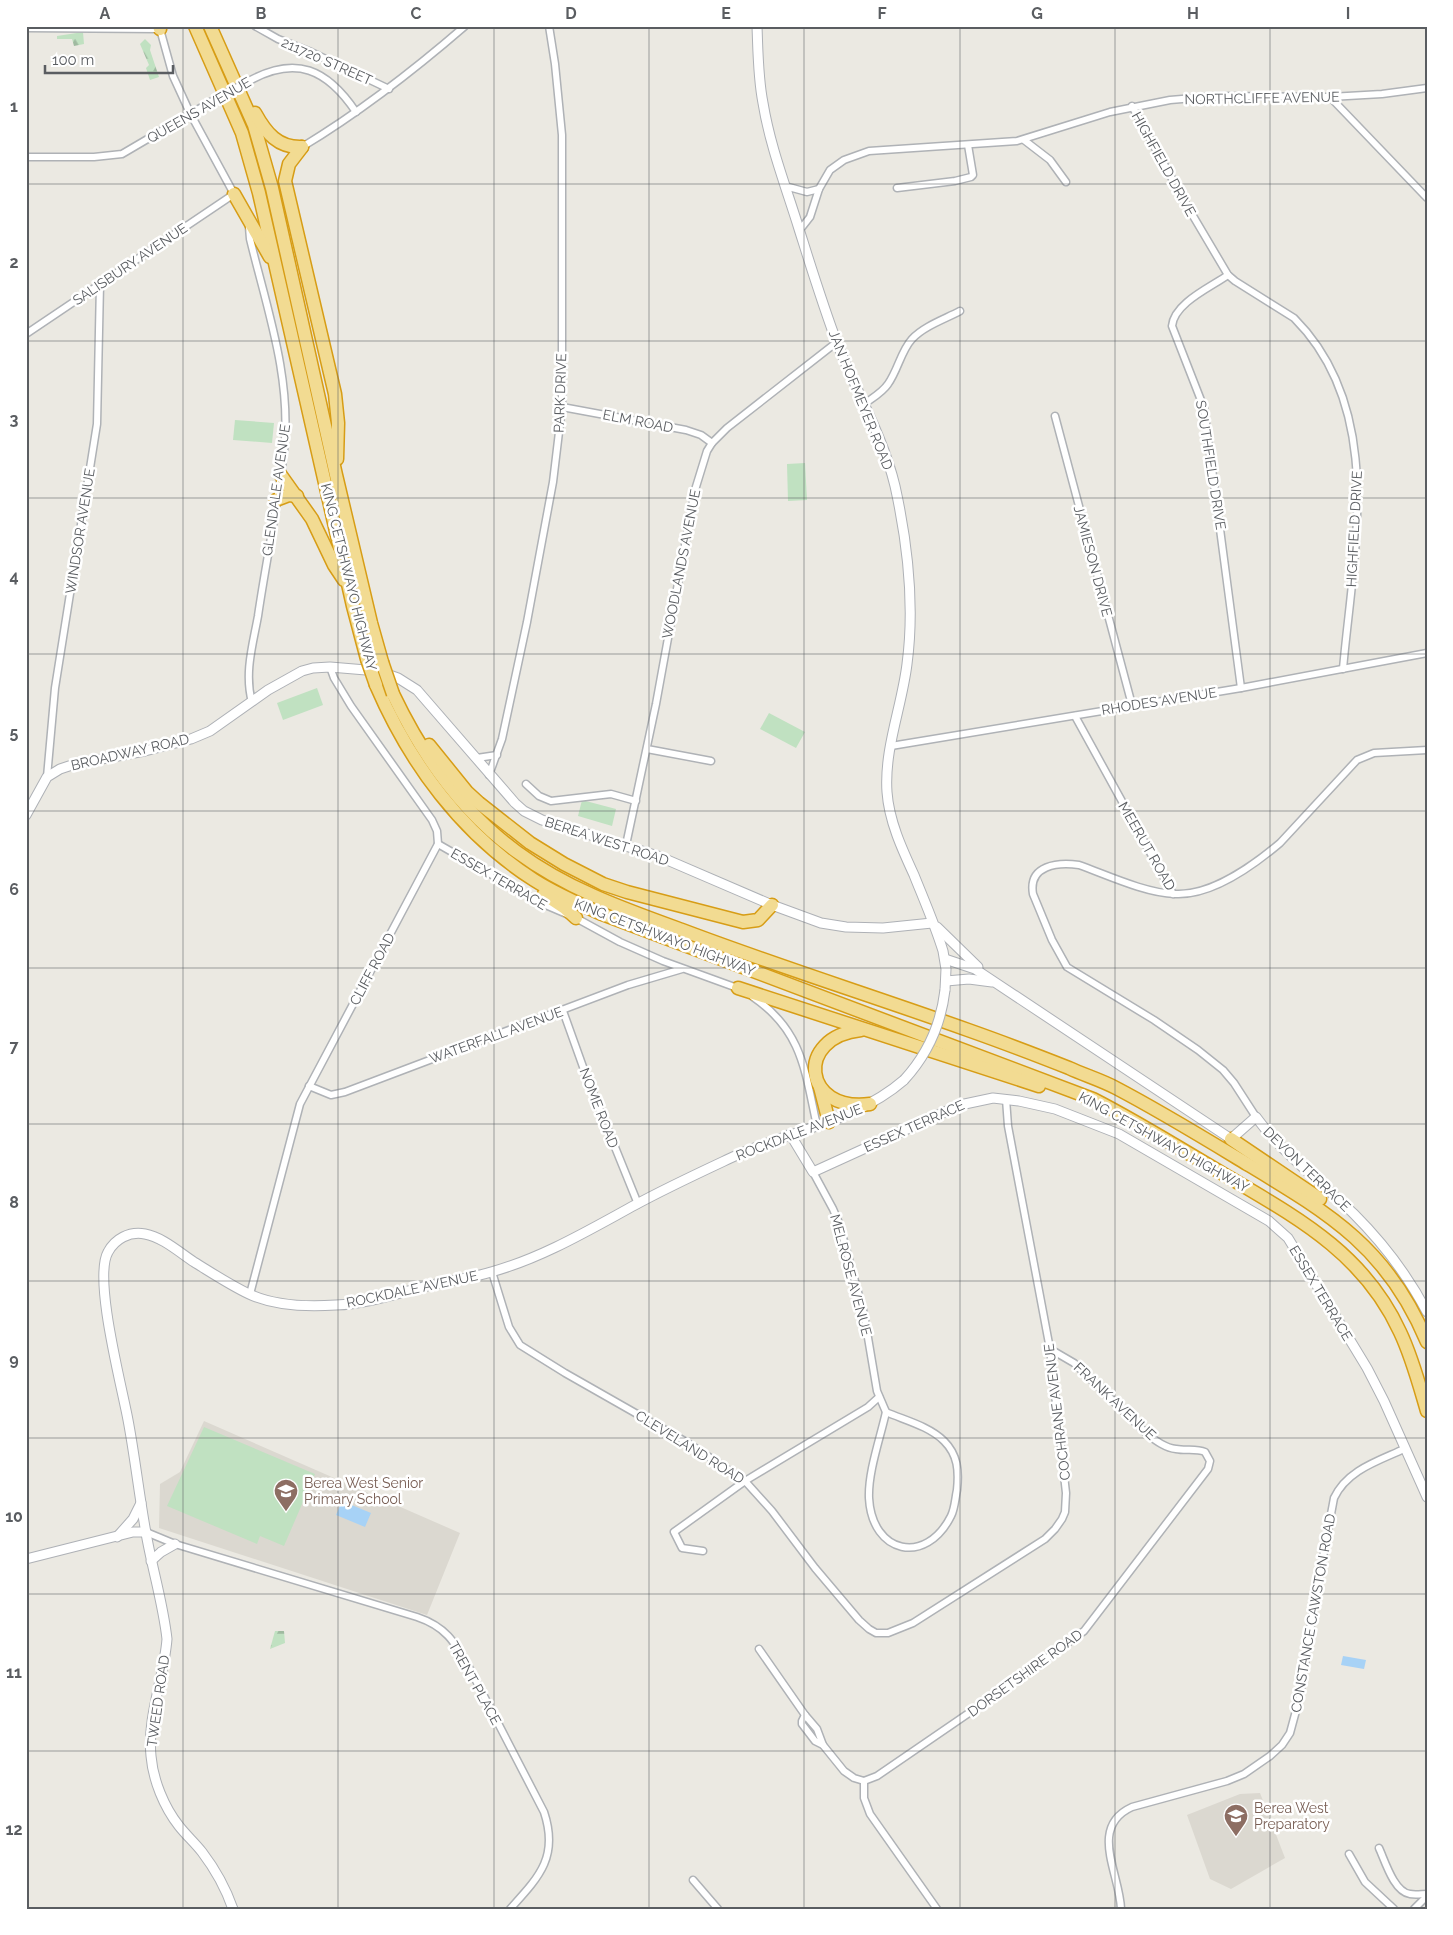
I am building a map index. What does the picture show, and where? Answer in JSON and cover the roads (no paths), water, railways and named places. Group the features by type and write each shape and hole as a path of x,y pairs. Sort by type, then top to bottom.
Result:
{"highway":[{"name":"KING CETSHWAYO HIGHWAY","path":"195,26 242,133 259,194 367,659 376,685 399,733 435,788 457,815 480,838 534,880 568,899 633,926 1070,1089 1120,1114 1289,1212 1320,1234 1348,1259 1378,1293 1400,1332 1412,1361 1427,1411"},
{"name":"KING CETSHWAYO HIGHWAY","path":"210,26 245,104 272,188 336,475 382,662 402,712 430,761 470,810 517,852 565,883 597,898 680,930 971,1031 1113,1086 1218,1146 1321,1210 1345,1228 1362,1243 1395,1282 1410,1306 1427,1342"},
{"path":"216,26 254,112 262,125 277,142 289,147 302,147"},
{"path":"302,147 289,164 286,181 335,394 338,423 336,475"},
{"path":"234,194 277,268"},
{"path":"280,474 312,519 334,565 349,588"},
{"path":"276,500 290,495 297,496"},
{"path":"402,712 456,778 479,802 530,843 580,873 627,892 743,922 758,920 772,905"},
{"path":"435,788 450,812 480,846 508,870 565,908 576,918"},
{"path":"738,988 1120,1114"},
{"path":"823,1124 820,1087 816,1075 816,1064 820,1051 830,1039 843,1032 866,1029"},
{"path":"820,1087 831,1098 843,1103 854,1105 870,1104"},
{"path":"1231,1139 1321,1200 1352,1226 1381,1258 1395,1282"}],"street":[{"name":"211720 STREET","path":"256,26 265,32 389,89"},
{"path":"302,147 389,89 464,26"},
{"name":"PARK DRIVE","path":"490,774 506,723 527,622 553,482 562,407 562,134 549,26"},
{"name":"JAN HOFMEYER ROAD","path":"757,26 763,104 785,186 837,342 882,444 895,485 909,567 910,600 907,664 886,775 888,804 901,845 932,922"},
{"path":"26,28 160,28 173,76 190,113 234,194"},
{"name":"QUEENS AVENUE","path":"26,157 119,155 263,73 282,68 313,72 322,76 337,88 356,112"},
{"name":"NORTHCLIFFE AVENUE","path":"799,230 810,217 820,189 834,166 852,156 869,151 1024,140 1132,106 1170,100 1218,96 1330,97 1382,94 1427,88"},
{"path":"1330,97 1427,198"},
{"name":"HIGHFIELD DRIVE","path":"1132,106 1228,275 1290,315 1300,325 1324,358 1344,398 1354,441 1358,483 1358,512 1343,670"},
{"path":"1024,140 1050,160 1066,182"},
{"path":"897,188 972,177 968,145"},
{"path":"785,186 807,192 820,189"},
{"name":"SALISBURY AVENUE","path":"26,334 234,194"},
{"name":"GLENDALE AVENUE","path":"248,221 250,239 273,332 284,388 286,421 280,474 252,647 249,685 252,702"},
{"name":"SOUTHFIELD DRIVE","path":"1228,275 1184,305 1174,316 1172,326 1204,408 1241,688"},
{"name":"WINDSOR AVENUE","path":"47,777 55,688 97,424 100,284"},
{"path":"864,404 888,386 914,337 960,311"},
{"name":"WOODLANDS AVENUE","path":"626,845 647,749 695,490 707,451 712,443 761,400 837,342"},
{"name":"ELM ROAD","path":"562,407 686,430 702,435 712,443"},
{"name":"JAMIESON DRIVE","path":"1055,416 1132,705"},
{"name":"RHODES AVENUE","path":"891,746 1241,688 1427,653"},
{"path":"330,667 337,685 350,706 432,820 437,831 438,844"},
{"name":"BROADWAY ROAD","path":"47,777 60,769 75,764 145,751 191,739 210,731 280,683 302,671 330,667"},
{"name":"BEREA WEST ROAD","path":"330,667 378,671 405,681 424,696 515,803 533,816 558,826 626,845 667,860 812,921 836,926 883,928 932,922"},
{"name":"MEERUT ROAD","path":"1075,716 1173,894 1204,890 1258,860 1280,843 1349,768 1362,757 1383,752 1427,750"},
{"path":"647,749 711,761"},
{"path":"476,758 497,755"},
{"path":"26,815 47,777"},
{"path":"526,784 539,796 551,801 611,794 636,801"},
{"name":"ESSEX TERRACE","path":"438,844 540,903 576,918 627,946 738,988 772,1012 786,1027 795,1042 823,1124"},
{"name":"CLIFF ROAD","path":"250,1294 300,1104 438,844"},
{"name":"DEVON TERRACE","path":"1173,894 1153,891 1079,865 1060,864 1044,868 1036,876 1032,888 1057,951 1062,961 1071,971 1154,1020 1198,1050 1216,1065 1242,1094 1268,1134 1355,1215 1382,1246 1403,1272 1427,1312"},
{"path":"932,922 970,961 997,984"},
{"name":"ROCKDALE AVENUE","path":"146,1532 129,1426 103,1294 103,1268 106,1255 114,1243 128,1234 144,1234 158,1238 212,1273 250,1294 285,1303 336,1305 363,1302 492,1272 564,1244 638,1204 734,1156 790,1134 850,1114 888,1093 904,1080 921,1060 941,1016 946,986 945,959 932,922"},
{"path":"945,959 970,966 1231,1139 1256,1117"},
{"name":"WATERFALL AVENUE","path":"310,1086 330,1095 345,1092 628,985 683,968"},
{"path":"946,986 969,979 997,984"},
{"name":"NOME ROAD","path":"563,1011 638,1204"},
{"name":"ESSEX TERRACE","path":"813,1172 960,1105 981,1099 1006,1099 1055,1108 1119,1134 1269,1221 1279,1229 1295,1248 1367,1368 1427,1497"},
{"name":"COCHRANE AVENUE","path":"888,1632 913,1623 1033,1548 1055,1530 1062,1519 1066,1493 1050,1349 1008,1126 1006,1099"},
{"name":"MELROSE AVENUE","path":"790,1134 833,1209 864,1314 879,1397 886,1412"},
{"name":"CLEVELAND ROAD","path":"492,1272 509,1327 520,1345 558,1369 688,1443 745,1481 772,1511 815,1568 864,1625 876,1632 888,1632"},
{"name":"FRANK AVENUE","path":"1050,1349 1074,1363 1156,1441 1175,1449 1201,1450 1209,1456"},
{"path":"703,1551 682,1548 674,1532 745,1481 868,1407 879,1397"},
{"path":"886,1412 929,1430 943,1440 955,1456 958,1466 958,1478 951,1516 936,1536 920,1546 909,1549 888,1542 881,1534 874,1518 870,1500 870,1486 886,1412"},
{"name":"CONSTANCE CAWSTON ROAD","path":"1121,1909 1108,1841 1114,1820 1121,1813 1132,1807 1227,1781 1244,1774 1260,1764 1282,1745 1290,1734 1296,1715 1334,1498 1343,1483 1354,1474 1404,1449"},
{"name":"DORSETSHIRE ROAD","path":"864,1781 877,1776 1001,1691 1084,1631 1208,1469 1209,1456"},
{"path":"117,1537 133,1519 141,1503"},
{"path":"26,1559 133,1532 146,1532"},
{"name":"TRENT PLACE","path":"146,1532 175,1544 390,1608 424,1620 444,1630 458,1648 470,1669 544,1812 548,1825 550,1844 546,1862 510,1909"},
{"name":"TWEED ROAD","path":"146,1532 167,1639 152,1730 151,1756 154,1773 167,1808 178,1825 202,1852 218,1876 233,1909"},
{"path":"151,1561 161,1552 175,1544"},
{"path":"758,1649 805,1715 802,1724 815,1741 823,1745 844,1771 854,1778 864,1781 864,1798 870,1814 937,1909"},
{"path":"1379,1848 1388,1870 1400,1888 1411,1894 1427,1895"},
{"path":"1349,1854 1365,1882 1394,1909"},
{"path":"693,1880 718,1909"},
{"path":"1414,1909 1427,1895"}],"water":[{"path":"342,1501 371,1513 365,1527 336,1515"},
{"path":"1343,1656 1366,1660 1364,1669 1341,1665"}],"place":[{"name":"Berea West Senior Primary School","path":"286,1512"},
{"name":"Berea West Preparatory","path":"1236,1837"}]}
